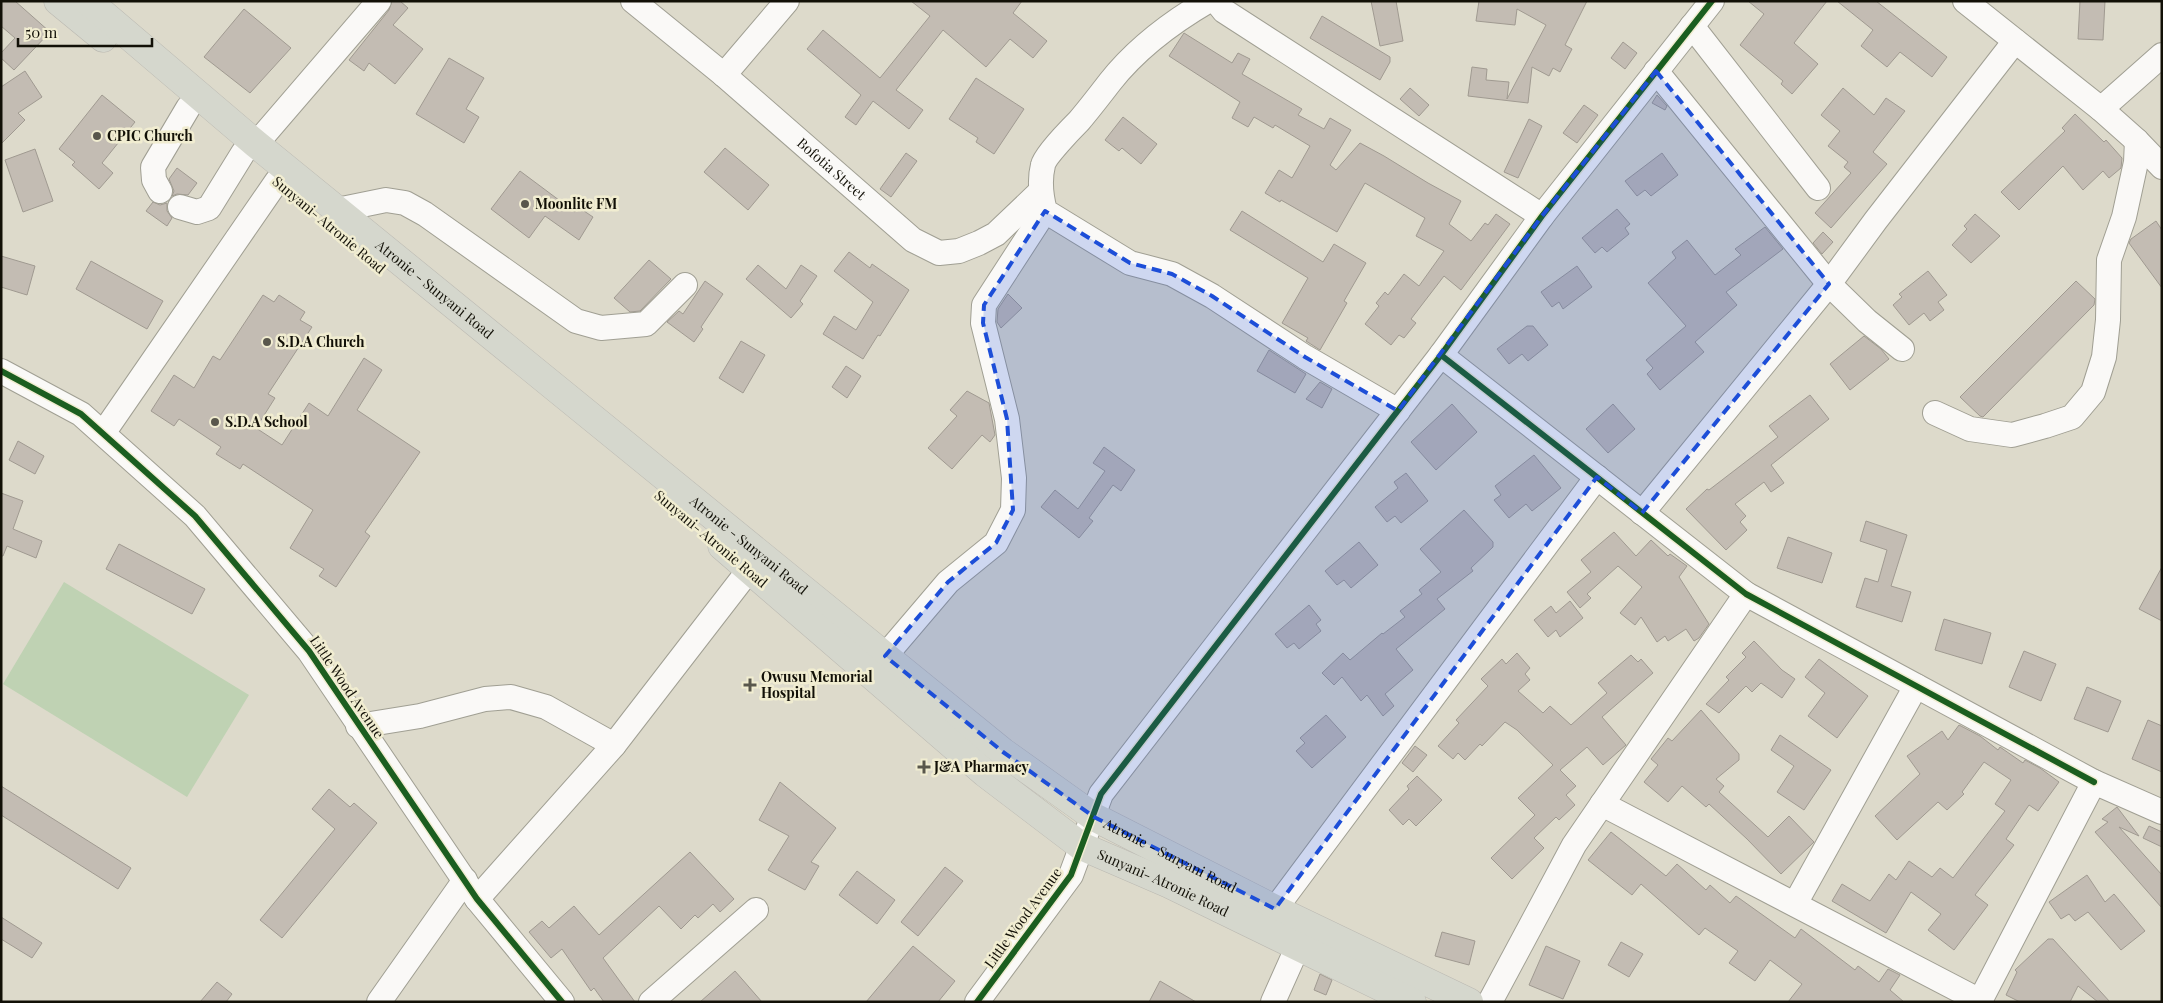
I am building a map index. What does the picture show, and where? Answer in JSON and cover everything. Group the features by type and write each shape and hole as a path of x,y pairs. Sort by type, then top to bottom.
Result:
{"highway":[{"name":"Sunyani- Atronie Road","path":"58,1 188,108 249,149 277,181 449,326 706,533 985,773 1081,846 1169,884 1412,1002"},
{"name":"Atronie - Sunyani Road","path":"88,1 249,149 336,210 1003,752 1094,818 1275,909 1469,1002"}],"street":[{"path":"180,207 198,212 209,208 249,149 380,1"},
{"name":"Bofotia Street","path":"633,1 724,74 913,240 939,253 959,251 980,243 996,234 1042,201"},
{"path":"724,74 787,1"},
{"path":"885,656 948,582 996,543 1013,510 1014,478 1007,419 983,323 984,305 1042,201 1043,164 1102,95 1110,82 1160,34 1182,16 1208,1"},
{"path":"1216,1 1224,11 1542,216"},
{"name":"Little Wood Avenue","path":"977,1002 1072,875 1101,794 1441,355 1542,216 1712,1"},
{"path":"1964,1 2102,109 2162,167"},
{"path":"1692,26 1818,188"},
{"path":"1642,513 1830,284 1876,220 2015,41"},
{"path":"2102,109 2162,56"},
{"path":"1656,71 1830,284 1867,321 1902,349"},
{"path":"160,192 154,180 152,168 188,108"},
{"path":"1934,413 1970,429 2012,435 2072,416 2093,392 2104,357 2108,320 2109,260 2124,217 2136,162 2137,141"},
{"path":"104,432 277,181"},
{"path":"336,210 386,200 405,203 425,214 576,321 601,328 646,324 685,285"},
{"path":"1042,201 1130,263 1172,274 1212,296 1305,358 1398,411"},
{"path":"1441,355 1746,594 2094,782 2162,812"},
{"name":"Little Wood Avenue","path":"1,371 81,414 104,432 195,516 309,651 358,726 471,889 562,1002"},
{"path":"1275,909 1597,477"},
{"path":"379,1002 471,889 614,746 749,570"},
{"path":"1490,1002 1574,845 1746,594"},
{"path":"1795,904 1916,686"},
{"path":"358,726 420,716 485,699 511,697 546,707 614,746"},
{"path":"1602,804 1981,1001 2094,782"},
{"path":"651,1002 756,910"},
{"path":"1273,1002 1298,946"}],"highlighted area":[{"path":"1656,71 1829,284 1642,513 1597,477 1275,909 1094,817 1003,752 885,656 948,582 996,543 1013,510 1007,419 983,323 984,305 1045,211 1130,263 1172,274 1212,296 1305,357 1398,411 1542,216"}],"green space":[{"path":"64,582 249,695 187,797 3,684"}],"building":[{"path":"1,1 15,1 50,32 14,70 1,58 1,53 15,38 1,26"},
{"path":"392,1 400,1 408,8 393,25 423,49 395,84 369,63 364,71 349,60 389,10"},
{"path":"911,1 1022,1 1013,13 1047,41 1033,58 1010,39 986,67 943,30 896,90 923,110 909,129 873,101 856,125 845,117 861,95 807,49 823,30 880,78 930,16"},
{"path":"1371,1 1396,1 1403,41 1380,46"},
{"path":"1479,1 1587,1 1565,45 1572,49 1560,72 1553,68 1549,76 1532,67 1528,103 1468,96 1472,67 1487,69 1486,80 1509,82 1507,99 1546,25 1517,9 1515,25 1476,21"},
{"path":"1748,1 1827,1 1794,43 1818,64 1792,94 1781,84 1783,81 1740,45 1764,14"},
{"path":"1837,1 1876,1 1947,57 1932,77 1900,52 1887,67 1861,46 1873,30"},
{"path":"2080,1 2105,1 2103,40 2078,39"},
{"path":"244,9 291,48 250,93 204,57"},
{"path":"1322,16 1390,57 1390,62 1380,80 1310,38"},
{"path":"1184,33 1232,63 1238,53 1250,59 1242,74 1302,109 1298,115 1324,129 1330,118 1351,130 1330,165 1336,170 1360,143 1461,201 1449,224 1471,241 1485,223 1488,225 1496,214 1510,224 1461,290 1444,276 1411,319 1416,323 1404,338 1399,335 1391,345 1365,324 1379,306 1376,303 1385,292 1388,295 1404,274 1419,286 1444,251 1416,236 1425,218 1365,183 1337,232 1265,193 1279,170 1292,178 1310,146 1275,125 1273,128 1254,117 1248,127 1232,118 1240,102 1169,56"},
{"path":"1623,42 1637,53 1625,69 1611,58"},
{"path":"449,58 484,78 466,109 479,117 464,143 416,114"},
{"path":"25,71 42,97 18,113 25,120 1,144 1,87"},
{"path":"976,78 1024,109 994,154 976,142 978,138 949,119"},
{"path":"1410,88 1429,105 1419,116 1400,99"},
{"path":"1843,88 1874,115 1886,98 1905,111 1873,152 1887,164 1831,228 1815,213 1851,173 1844,167 1848,162 1828,146 1840,131 1821,115"},
{"name":"CPIC Church","path":"102,95 135,122 102,163 113,173 99,189 72,165 75,162 59,149"},
{"path":"1657,95 1667,106 1665,110 1652,103"},
{"path":"1584,105 1598,115 1577,143 1563,133"},
{"path":"2075,114 2104,142 2106,140 2122,158 2121,168 2109,178 2103,171 2083,190 2063,166 2019,210 2001,192 2065,131 2062,128"},
{"path":"1123,117 1157,144 1141,164 1122,148 1119,151 1105,140"},
{"path":"1529,119 1542,126 1518,178 1504,172"},
{"path":"725,148 769,185 748,210 704,172"},
{"path":"35,149 53,201 23,212 5,160"},
{"path":"906,153 917,161 891,197 880,189"},
{"path":"1662,153 1678,175 1651,196 1645,190 1637,196 1625,181"},
{"path":"177,168 197,183 188,195 177,194 172,196 174,191 169,179"},
{"name":"Moonlite FM","path":"520,171 575,212 578,207 593,217 579,240 545,216 529,238 491,209"},
{"path":"153,202 160,205 167,203 167,211 172,218 167,226 146,211"},
{"path":"1617,209 1630,224 1625,228 1629,234 1607,252 1602,247 1595,253 1582,238"},
{"path":"1242,211 1323,262 1334,244 1366,263 1344,301 1347,303 1320,350 1306,341 1308,338 1282,323 1308,278 1230,230"},
{"path":"1975,214 2000,236 1971,263 1952,245 1967,229 1964,226"},
{"path":"2156,221 2162,230 2162,288 2129,243 2131,239"},
{"path":"1765,227 1783,249 1726,292 1737,305 1695,342 1704,352 1660,390 1647,374 1653,368 1646,360 1686,326 1648,283 1676,258 1672,252 1687,240 1715,275 1741,255 1735,249"},
{"path":"1823,232 1833,242 1822,254 1813,243"},
{"path":"849,252 870,268 872,264 909,290 863,359 823,334 834,316 856,330 873,302 834,271"},
{"path":"1,256 35,266 27,295 1,287"},
{"path":"649,260 671,279 640,311 630,312 614,298"},
{"path":"91,261 163,301 147,329 76,289"},
{"path":"758,265 786,289 801,265 817,276 800,301 803,304 791,318 746,279"},
{"path":"1577,266 1592,287 1563,309 1559,302 1552,307 1541,292"},
{"path":"1928,271 1947,295 1938,302 1944,310 1930,321 1924,313 1909,325 1893,305 1902,297 1899,294"},
{"path":"705,281 723,294 701,327 703,329 694,342 667,322 679,311 683,314"},
{"path":"2076,281 2095,299 2094,305 1983,417 1980,416 1960,397"},
{"path":"1008,294 1022,308 1001,328 997,322 998,309"},
{"path":"263,295 274,302 279,295 305,312 300,320 312,327 268,394 275,398 256,428 282,445 309,403 328,416 364,358 382,370 357,410 420,452 365,532 370,536 336,587 319,576 324,569 290,548 313,510 243,464 240,469 216,454 221,447 179,419 174,426 151,411 174,375 194,388 213,356 220,360"},
{"path":"1527,326 1533,326 1548,345 1528,361 1522,354 1509,364 1497,349"},
{"path":"1864,336 1881,349 1889,359 1850,390 1830,364"},
{"path":"741,341 765,355 743,393 719,378"},
{"path":"1269,350 1306,374 1295,393 1257,371"},
{"path":"846,366 861,376 847,398 832,387"},
{"path":"1320,382 1332,389 1322,408 1306,399"},
{"path":"967,391 989,403 995,435 990,442 982,435 952,469 928,448 957,416 950,410"},
{"path":"1810,395 1829,419 1771,465 1784,483 1771,492 1764,482 1735,504 1746,516 1740,522 1747,530 1726,550 1686,509 1707,489 1709,490 1778,437 1769,426"},
{"path":"1452,404 1477,432 1436,470 1411,442"},
{"path":"1613,404 1635,429 1608,453 1586,429"},
{"path":"18,441 44,456 35,474 9,460"},
{"path":"1104,447 1135,470 1121,491 1113,485 1089,518 1093,521 1079,538 1041,507 1055,490 1078,509 1105,471 1093,463"},
{"path":"1534,455 1561,488 1532,511 1526,504 1509,518 1494,500 1501,495 1495,486"},
{"path":"1406,473 1428,501 1401,523 1395,516 1387,522 1375,507 1398,488 1394,482"},
{"path":"1,493 23,501 13,529 42,541 36,558 7,546 3,556 1,556"},
{"path":"1464,510 1493,542 1493,547 1471,568 1473,571 1437,599 1445,609 1396,649 1413,670 1385,694 1394,706 1383,716 1367,695 1361,701 1342,677 1334,685 1322,673 1343,653 1350,660 1382,633 1405,617 1400,611 1422,594 1419,590 1441,572 1420,549"},
{"path":"1866,521 1907,535 1891,586 1911,592 1902,622 1856,607 1865,578 1878,582 1887,550 1860,541"},
{"path":"1614,532 1636,556 1651,540 1668,556 1670,554 1687,566 1679,577 1709,624 1699,638 1694,641 1686,629 1668,641 1665,636 1657,642 1641,617 1635,625 1620,613 1642,587 1618,566 1587,594 1591,598 1580,608 1567,592 1591,572 1581,560"},
{"path":"1788,537 1832,553 1822,583 1777,568"},
{"path":"1359,542 1378,565 1351,588 1344,580 1337,585 1325,571"},
{"path":"119,544 205,589 192,614 106,569"},
{"path":"2162,567 2162,621 2139,609"},
{"path":"1570,601 1583,618 1560,637 1556,630 1548,637 1534,620 1551,606 1556,613"},
{"path":"1309,605 1321,620 1316,624 1321,631 1299,649 1294,643 1287,648 1275,634"},
{"path":"1944,619 1991,633 1982,664 1935,650"},
{"path":"1754,641 1782,670 1795,679 1782,698 1761,683 1752,692 1746,686 1719,713 1706,704 1729,680 1726,677 1746,657 1742,653"},
{"path":"2024,651 2056,664 2041,701 2009,687"},
{"path":"1517,653 1530,668 1525,674 1530,680 1518,691 1543,713 1550,706 1571,725 1607,693 1598,683 1631,655 1638,662 1641,659 1653,673 1602,717 1626,745 1603,765 1587,747 1560,770 1576,786 1566,795 1575,805 1559,820 1556,817 1534,838 1544,848 1512,879 1491,858 1535,815 1518,798 1553,765 1517,730 1505,722 1482,746 1480,744 1465,760 1458,753 1453,759 1438,746 1459,723 1456,720 1488,686 1481,679 1502,659 1506,664"},
{"path":"1819,659 1868,696 1837,738 1808,716 1825,693 1805,677"},
{"path":"2087,687 2121,701 2108,732 2074,719"},
{"path":"1701,710 1739,754 1739,760 1716,779 1724,786 1719,792 1768,837 1789,816 1814,842 1781,874 1709,804 1706,807 1682,786 1668,802 1644,782 1658,765 1651,759 1668,738 1672,741"},
{"path":"1326,715 1346,737 1312,768 1296,751 1305,743 1300,738"},
{"path":"2148,720 2162,726 2162,772 2132,759"},
{"path":"1959,725 1980,736 1998,750 2000,747 2023,763 2025,760 2040,768 2059,782 2038,811 2029,805 2006,839 2014,845 1975,895 1988,905 1954,950 1928,930 1941,914 1911,892 1886,933 1832,901 1842,884 1870,901 1889,874 1896,880 1909,861 1932,877 1940,868 1953,878 2005,811 1995,804 2011,780 1984,762 1962,792 1964,794 1947,810 1938,802 1897,840 1875,816 1920,774 1907,756 1942,731 1948,740"},
{"path":"1780,735 1831,770 1804,810 1777,792 1794,766 1771,750"},
{"path":"1415,746 1427,755 1413,772 1402,763"},
{"path":"1417,776 1442,800 1416,826 1409,819 1403,825 1389,810 1409,789 1407,786"},
{"path":"780,782 836,828 811,862 819,866 805,890 768,870 789,836 759,820"},
{"path":"1,786 131,868 118,889 1,815"},
{"path":"329,789 350,807 354,803 377,823 282,938 260,920 335,829 312,809"},
{"path":"2117,807 2139,836 2119,827 2162,875 2162,908 2095,832 2108,822 2102,819"},
{"path":"2149,826 2162,832 2162,847 2143,838"},
{"path":"1611,832 1666,876 1677,864 1706,890 1710,885 1730,903 1736,896 1795,938 1801,929 1855,970 1858,966 1879,982 1888,969 1900,975 1890,990 1904,1002 1788,1002 1802,984 1770,960 1755,981 1729,963 1738,951 1705,928 1699,935 1641,884 1632,895 1588,860"},
{"path":"690,852 734,899 720,912 713,904 698,918 695,915 681,929 659,906 603,958 635,1002 604,1002 594,988 591,991 562,949 551,958 529,932 542,921 549,928 574,906 599,935"},
{"path":"945,867 963,881 918,936 901,922"},
{"path":"857,871 895,900 877,924 839,895"},
{"path":"2087,875 2105,902 2114,894 2145,931 2121,950 2088,912 2075,921 2069,914 2061,919 2049,902"},
{"path":"1,917 42,943 32,958 1,939"},
{"path":"1442,932 1475,941 1469,965 1435,956"},
{"path":"2048,939 2053,939 2110,1002 2098,1002 2078,986 2070,1002 2020,1002 2006,995 2017,972 2015,970"},
{"path":"1621,942 1643,954 1629,977 1608,965"},
{"path":"913,946 955,981 938,1002 866,1002"},
{"path":"1546,946 1580,961 1563,999 1529,985"},
{"path":"735,971 762,1002 700,1002"},
{"path":"1320,974 1332,980 1326,995 1314,990"},
{"path":"1160,981 1196,1002 1149,1002"},
{"path":"217,982 232,994 226,1002 200,1002"}],"cycle path":[{"path":"977,1002 1071,875 1101,794 1441,355 1542,216 1712,1"},
{"path":"1441,355 1746,594 2094,782"},
{"path":"1,371 81,414 195,516 309,651 477,899 562,1002"}],"place":[{"name":"CPIC Church","path":"97,136"},
{"name":"Moonlite FM","path":"525,204"},
{"name":"S.D.A Church","path":"267,342"},
{"name":"S.D.A School","path":"215,422"},
{"name":"Owusu Memorial Hospital","path":"750,685"},
{"name":"J&A Pharmacy","path":"924,767"}]}
